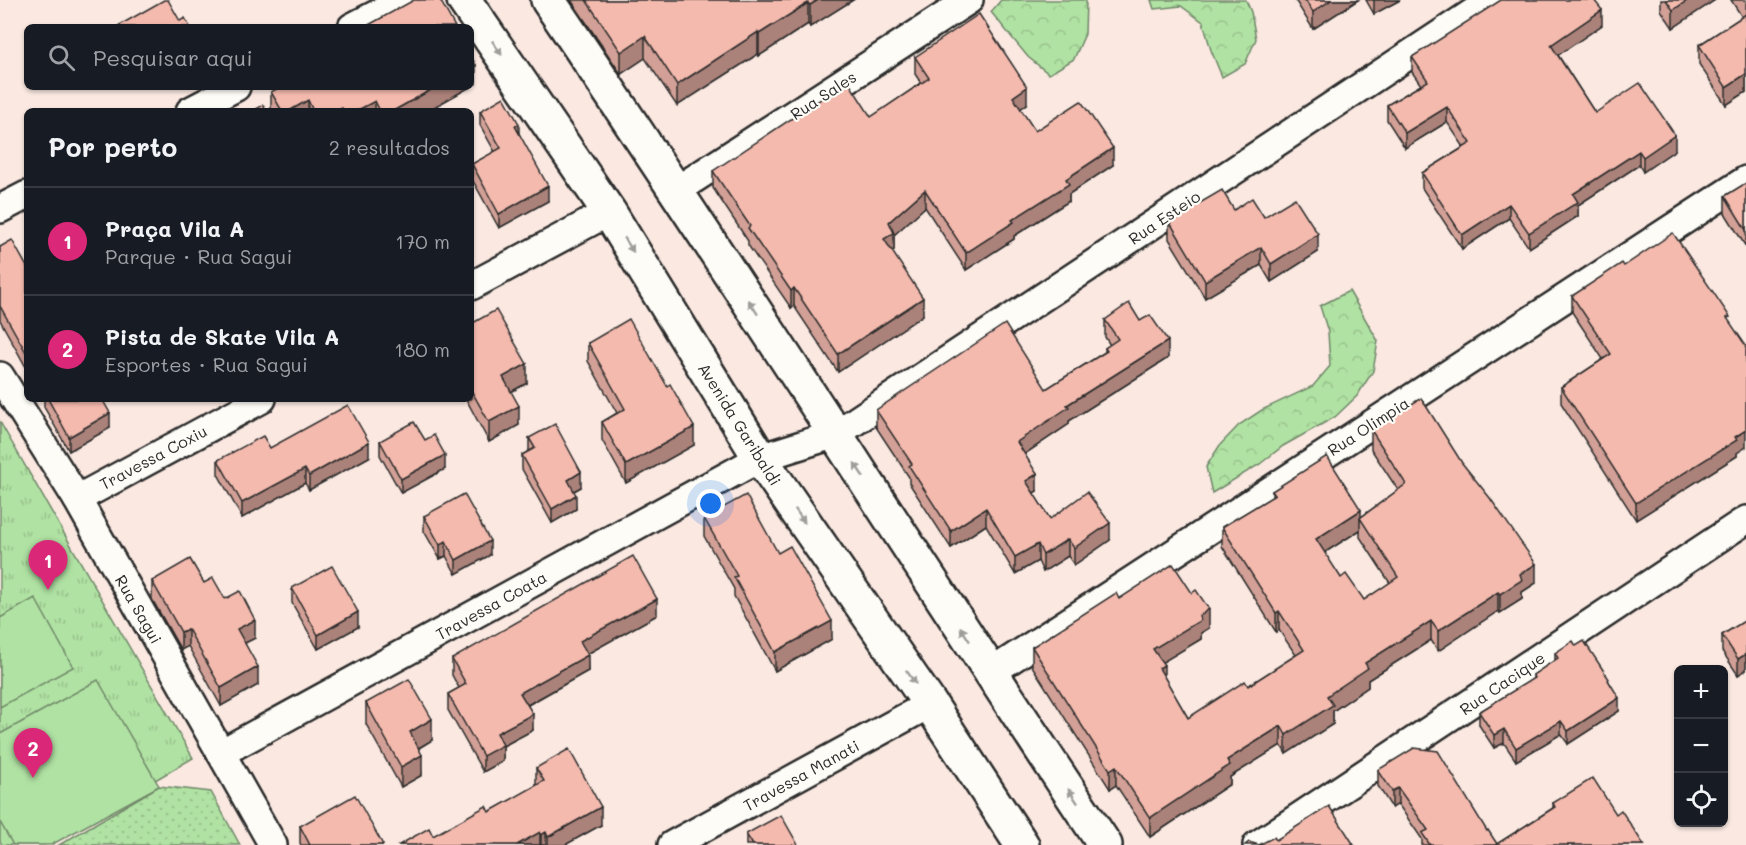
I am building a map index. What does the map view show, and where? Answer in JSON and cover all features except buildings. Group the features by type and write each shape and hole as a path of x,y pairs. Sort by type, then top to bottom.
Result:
{"main road":[{"name":"Avenida Garibaldi","path":"464,0 609,212 760,458 930,704 1022,845"},
{"path":"548,0 677,190 990,673 1105,845"}],"street":[{"path":"357,24 404,0"},
{"name":"Rua Sales","path":"677,190 969,0"},
{"name":"Rua Esteio","path":"760,458 836,434 1492,0"},
{"path":"196,108 230,90"},
{"name":"Rua Olimpia","path":"990,673 1746,180"},
{"path":"0,209 24,197"},
{"path":"474,284 609,212"},
{"name":"Rua Sagui","path":"0,376 77,499 273,845"},
{"name":"Travessa Coxiu","path":"77,499 256,402"},
{"name":"Travessa Coata","path":"221,753 760,458"},
{"name":"Rua Cacique","path":"1257,845 1746,520"},
{"name":"Travessa Manati","path":"672,845 930,704"}],"green space":[{"path":"1001,0 1086,0 1085,34 1074,59 1049,74 1028,57 991,12"},
{"path":"1151,0 1246,0 1251,12 1256,39 1245,64 1222,77 1203,22 1181,6 1154,9"},
{"path":"1349,291 1378,341 1373,371 1357,396 1335,417 1283,446 1260,464 1212,493 1206,467 1220,445 1239,425 1262,410 1313,386 1330,366 1328,332 1320,306"},
{"path":"0,422 193,758 44,845 2,845 0,841"},
{"path":"35,598 73,667 0,707 0,618"},
{"path":"98,680 159,786 51,845 13,845 0,822 0,734"},
{"path":"159,786 211,792 240,845 59,845"}],"place":[{"name":"Praça Vila A","path":"48,590"},
{"name":"Pista de Skate Vila A","path":"33,778"}]}
